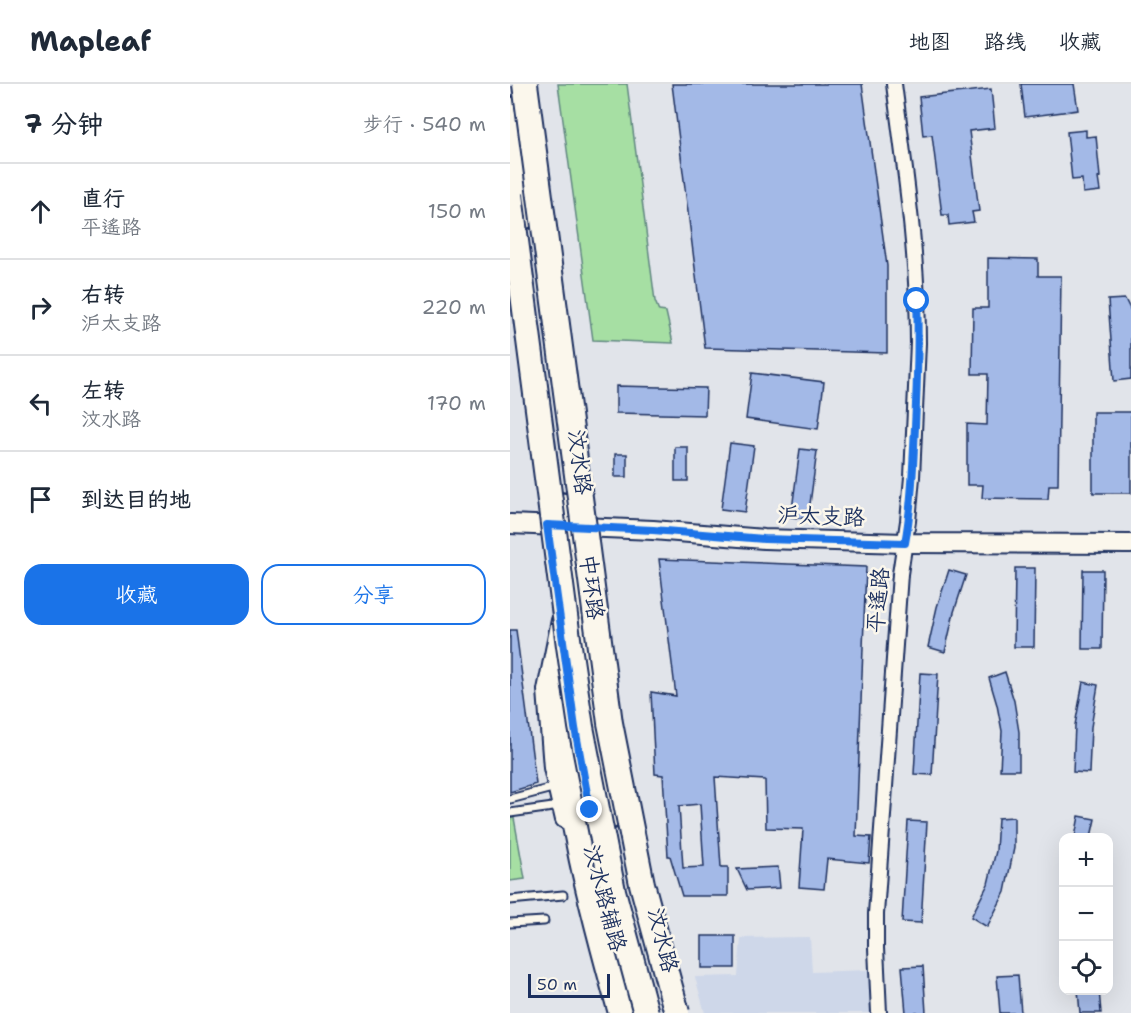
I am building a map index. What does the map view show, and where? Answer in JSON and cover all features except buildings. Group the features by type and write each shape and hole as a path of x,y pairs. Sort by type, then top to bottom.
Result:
{"highway":[{"name":"中环路","path":"525,84 610,723 642,884 677,1013"},
{"name":"中环路","path":"510,195 581,727 613,891 643,1013"},
{"path":"564,647 561,700 564,760 581,852 621,1013"}],"main road":[{"name":"汶水路","path":"517,84 569,526 630,874 668,1013"},
{"name":"汶水路","path":"531,84 569,526 560,615 575,728 590,810 608,892 643,1013"},
{"name":"汶水路","path":"510,108 511,137 618,870 656,1013"},
{"name":"汶水路","path":"510,240 515,276 569,526 616,722 648,883 682,1013"},
{"path":"515,276 538,317"},
{"path":"571,700 598,740"},
{"path":"643,1013 647,978"}],"street":[{"name":"平遥路","path":"879,1013 876,914 900,574 908,521 913,457 918,321 910,217 894,84"},
{"name":"沪太支路","path":"510,524 764,539 905,543 1131,544"},
{"name":"汶水路辅路","path":"560,615 545,690 551,768 572,859 614,1013"}],"lane":[{"path":"510,799 556,787"},
{"path":"510,813 560,806"},
{"path":"510,900 563,895"},
{"path":"510,923 544,921"}],"shaded area":[{"path":"810,937 812,972 868,970 870,1013 705,1013 695,977 738,976 741,938"}],"green space":[{"path":"558,84 627,84 655,301 659,311 666,312 673,343 593,340"},
{"path":"514,818 525,879 510,881 510,819"}],"route":[{"path":"590,810 575,728 547,525 653,530 764,539 905,543 914,447 918,343 917,301"}]}
